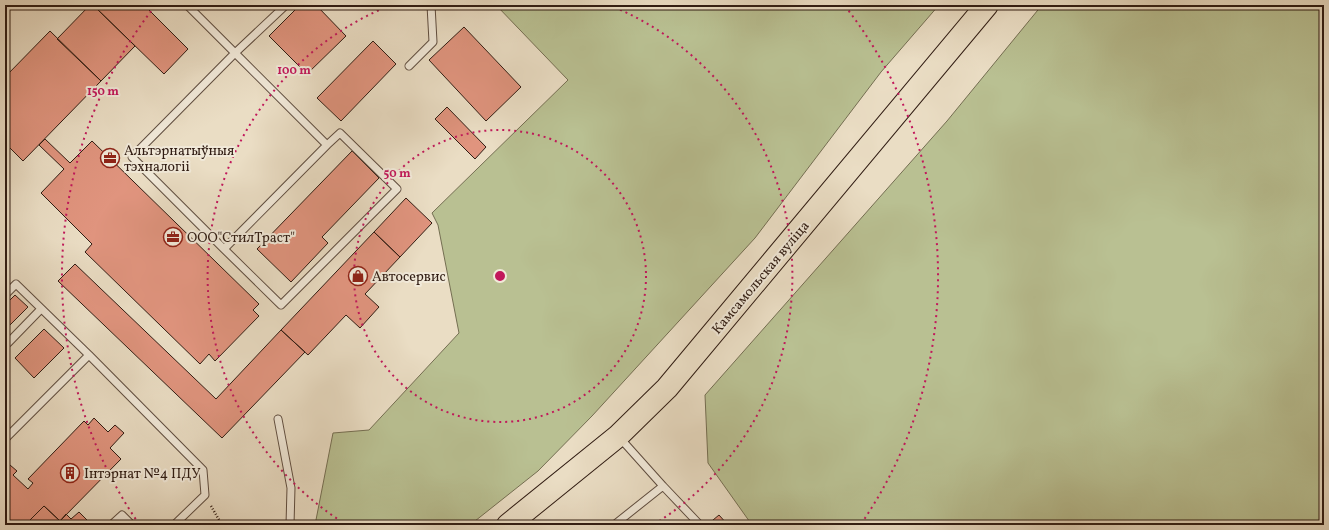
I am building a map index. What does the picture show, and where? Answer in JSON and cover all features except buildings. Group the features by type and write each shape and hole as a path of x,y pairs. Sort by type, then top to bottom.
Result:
{"main road":[{"name":"Камсамольская вуліца","path":"508,525 618,436 667,388 987,5"}],"lane":[{"path":"187,5 327,145"},
{"path":"224,249 340,133 397,189 281,305 224,249 132,157 235,53 286,5"},
{"path":"409,66 433,42 431,5"},
{"path":"5,295 16,284 203,470 204,495 174,525"},
{"path":"5,340 8,343 41,309"},
{"path":"5,439 88,355"},
{"path":"278,419 291,488 290,525"},
{"path":"618,436 700,525"},
{"path":"614,525 663,486"},
{"path":"111,525 122,516 132,525"}],"path":[{"path":"5,375 8,394 5,406"},
{"path":"204,495 222,525"}],"green space":[{"path":"496,5 939,5 881,72 755,238 592,416 538,471 470,525 315,525 333,433 369,430 459,333 438,225 432,213 568,80"},
{"path":"1042,5 1324,5 1324,525 752,525 708,463 705,395 947,121"}],"place":[{"name":"Альтэрнатыўныя тэхналогіі","path":"110,158"},
{"name":"ООО\"СтилТраст\"","path":"173,237"},
{"name":"Автосервис","path":"358,276"},
{"name":"Інтэрнат №4 ПДУ","path":"70,473"}]}
